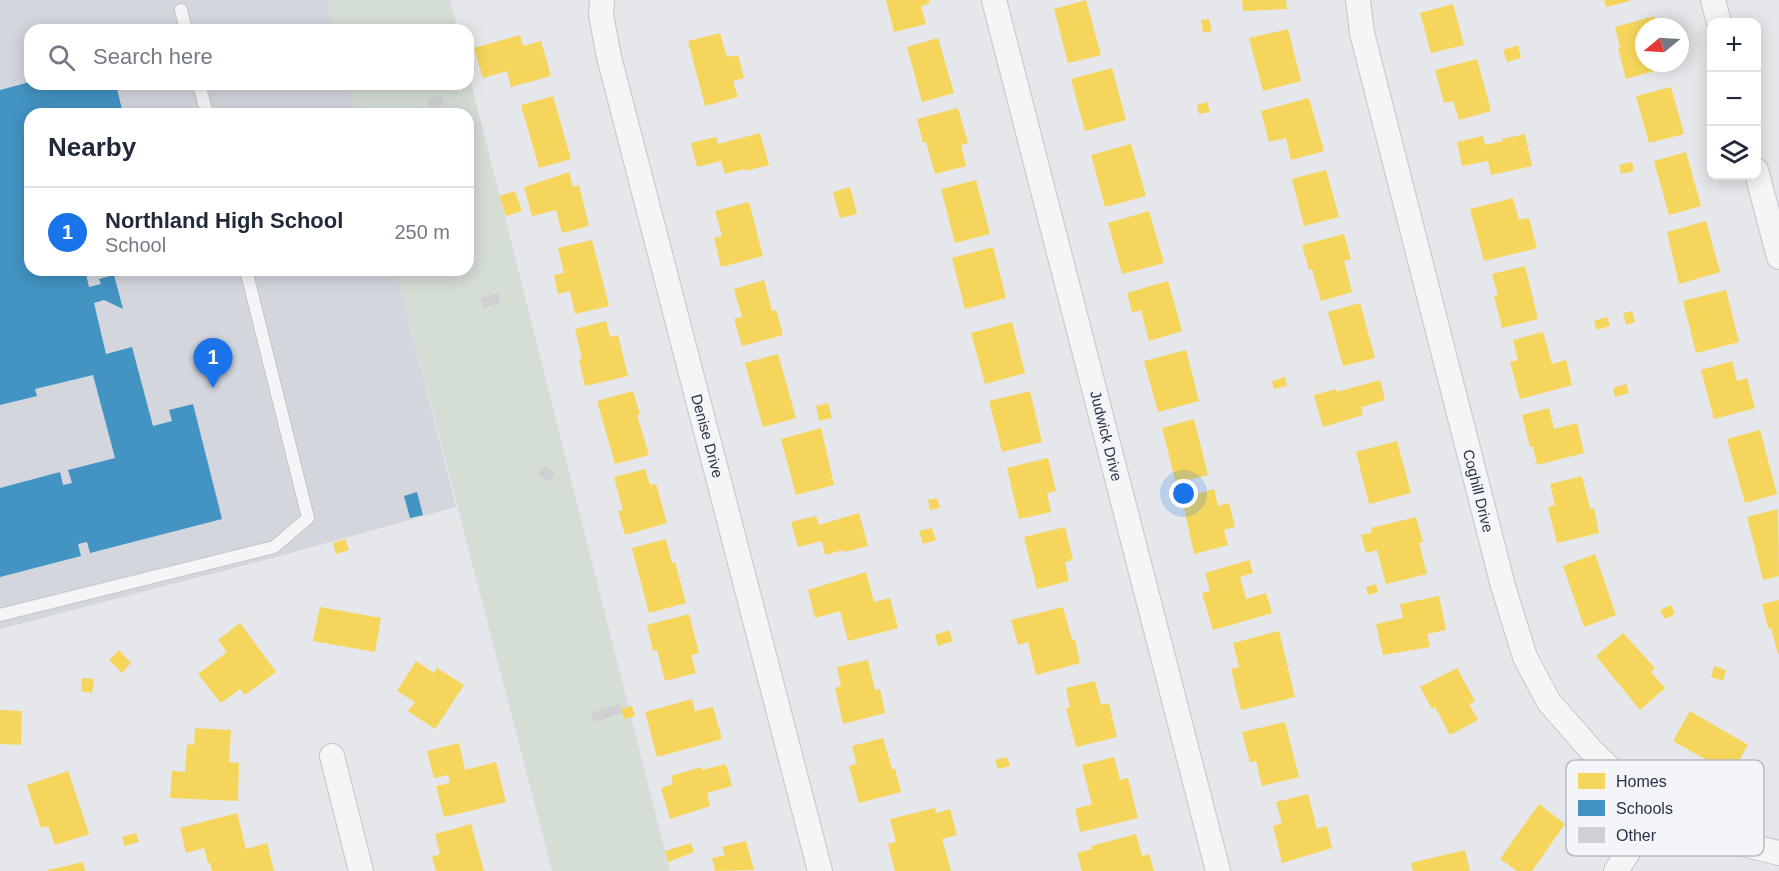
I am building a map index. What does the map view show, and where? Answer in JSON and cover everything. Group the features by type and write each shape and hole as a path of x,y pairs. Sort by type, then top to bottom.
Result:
{"street":[{"name":"Denise Drive","path":"602,0 601,15 609,57 820,871"},
{"name":"Judwick Drive","path":"994,0 1218,871"},
{"name":"Coghill Drive","path":"1358,0 1362,33 1503,586 1525,657 1549,702 1601,760"},
{"path":"1713,0 1718,18"},
{"path":"1759,180 1779,257"},
{"path":"332,756 361,871"},
{"name":"Coghill Drive","path":"1764,849 1779,853"},
{"path":"1616,871 1626,856"}],"lane":[{"path":"181,10 184,24"},
{"path":"201,90 205,108"},
{"path":"0,615 274,547 308,518 248,276"}],"shaded area":[{"path":"0,0 327,0 333,24 24,24 24,90 350,90 354,108 24,108 24,276 398,276 456,507 280,556 0,629"},
{"path":"327,0 450,0 456,24 333,24"},
{"path":"350,90 473,90 670,871 552,871 398,276 474,276 474,108 354,108"}],"building: Homes":[{"path":"886,0 929,0 930,3 921,6 926,24 894,32"},
{"path":"1086,0 1101,55 1068,63 1054,9"},
{"path":"1242,0 1286,0 1287,9 1243,11"},
{"path":"1604,0 1630,0 1630,1 1606,7"},
{"path":"1453,4 1464,45 1431,53 1420,13"},
{"path":"1209,19 1212,31 1203,33 1201,20"},
{"path":"1635,21 1635,72 1650,72 1626,79 1615,27"},
{"path":"1288,29 1301,81 1263,91 1249,38"},
{"path":"720,33 727,57 738,55 744,78 733,81 738,97 705,106 688,41"},
{"path":"520,35 523,46 541,41 551,76 511,87 507,71 483,78 474,48"},
{"path":"938,38 954,93 922,102 907,47"},
{"path":"1518,45 1521,58 1507,62 1503,50"},
{"path":"1477,59 1491,111 1459,120 1453,101 1444,103 1435,70"},
{"path":"1112,68 1126,120 1085,131 1071,79"},
{"path":"1671,87 1684,134 1649,143 1636,96"},
{"path":"553,96 571,159 539,168 521,105"},
{"path":"1309,98 1324,151 1291,160 1286,138 1269,142 1261,111"},
{"path":"1207,102 1210,112 1199,114 1197,105"},
{"path":"958,108 968,143 961,145 966,166 935,174 917,119"},
{"path":"760,133 769,165 725,174 721,161 697,167 691,143 716,137 718,144"},
{"path":"1525,134 1532,166 1491,175 1488,161 1462,166 1457,142 1483,136 1485,145"},
{"path":"1131,144 1146,196 1105,207 1091,155"},
{"path":"1686,152 1701,206 1669,215 1654,161"},
{"path":"1632,162 1634,171 1621,174 1619,165"},
{"path":"1326,170 1339,217 1304,226 1292,179"},
{"path":"569,172 573,187 579,185 589,226 562,233 556,210 532,216 524,187"},
{"path":"976,180 990,234 955,243 941,189"},
{"path":"850,187 857,214 840,218 833,192"},
{"path":"515,191 522,211 506,216 499,196"},
{"path":"1513,198 1519,220 1529,218 1537,248 1484,261 1470,209"},
{"path":"749,202 763,256 721,267 714,238 722,236 715,211"},
{"path":"1149,211 1164,263 1122,274 1108,223"},
{"path":"1706,221 1720,272 1679,284 1667,232"},
{"path":"1344,234 1351,259 1344,261 1352,292 1321,301 1302,245"},
{"path":"592,240 609,306 575,314 570,291 558,294 554,275 564,273 558,248"},
{"path":"993,247 1006,298 965,309 952,258"},
{"path":"1525,266 1538,319 1502,328 1494,296 1498,295 1492,274"},
{"path":"764,280 772,311 776,310 783,335 742,346 734,319 742,317 734,289"},
{"path":"1168,281 1182,331 1149,341 1141,310 1132,313 1127,293"},
{"path":"1726,290 1739,342 1696,353 1683,301"},
{"path":"1360,303 1375,358 1343,366 1328,312"},
{"path":"1632,311 1635,322 1626,325 1623,313"},
{"path":"1607,317 1610,326 1597,330 1594,321"},
{"path":"606,321 610,337 618,335 628,376 585,386 575,329"},
{"path":"1012,322 1025,373 985,384 971,333"},
{"path":"1543,332 1552,364 1566,360 1572,385 1520,399 1510,362 1518,360 1513,340"},
{"path":"1186,350 1199,401 1158,412 1144,361"},
{"path":"778,354 796,418 763,427 745,363"},
{"path":"1732,361 1737,381 1747,378 1755,408 1714,419 1701,370"},
{"path":"1285,377 1287,386 1274,389 1272,381"},
{"path":"1380,380 1385,400 1361,407 1363,415 1323,427 1314,395 1336,389 1337,392"},
{"path":"1626,384 1629,393 1615,397 1613,388"},
{"path":"633,391 640,414 637,415 649,455 615,464 597,401"},
{"path":"1030,391 1042,442 1002,452 989,401"},
{"path":"828,403 832,418 819,421 816,406"},
{"path":"1549,408 1554,429 1577,423 1584,453 1537,465 1522,415"},
{"path":"1194,419 1208,475 1176,483 1162,428"},
{"path":"821,428 834,485 796,495 781,439"},
{"path":"1760,430 1777,494 1745,503 1727,439"},
{"path":"1397,441 1411,493 1369,504 1356,452"},
{"path":"1048,458 1056,491 1047,493 1051,512 1019,519 1007,468"},
{"path":"645,469 650,485 656,484 667,523 625,535 618,511 623,510 614,477"},
{"path":"1582,476 1590,509 1594,508 1599,533 1557,543 1548,507 1555,505 1550,484"},
{"path":"1214,489 1218,506 1229,503 1235,527 1224,530 1228,545 1194,554 1182,498"},
{"path":"937,498 940,508 930,510 928,500"},
{"path":"1778,509 1779,576 1763,580 1747,517"},
{"path":"859,513 868,546 825,555 822,541 798,547 791,522 816,516 819,525"},
{"path":"1416,517 1423,542 1419,543 1427,574 1386,584 1377,550 1366,553 1361,535 1372,532 1371,528"},
{"path":"1065,527 1073,560 1065,562 1069,581 1037,589 1024,537"},
{"path":"932,528 936,540 923,544 919,531"},
{"path":"345,539 349,550 336,554 333,543"},
{"path":"666,539 686,603 649,613 632,548"},
{"path":"1595,554 1616,615 1584,627 1563,566"},
{"path":"1249,560 1253,573 1240,577 1246,599 1266,593 1272,613 1213,630 1202,593 1210,591 1205,573"},
{"path":"866,572 874,602 890,598 898,628 848,641 840,611 815,618 808,590"},
{"path":"1376,584 1378,592 1368,595 1366,587"},
{"path":"1439,596 1446,630 1427,634 1430,647 1383,655 1376,624 1403,618 1400,604"},
{"path":"1779,600 1779,654 1778,654 1762,604"},
{"path":"1671,605 1675,614 1665,619 1660,610"},
{"path":"320,607 381,618 375,652 313,641"},
{"path":"1063,607 1072,640 1075,640 1080,663 1036,675 1028,642 1018,645 1011,620"},
{"path":"689,614 699,653 691,655 696,673 665,681 657,650 653,651 647,625"},
{"path":"240,623 276,672 245,695 240,689 221,703 198,674 227,652 218,640"},
{"path":"949,630 953,641 938,646 935,635"},
{"path":"1279,631 1295,697 1241,710 1231,669 1239,667 1233,643"},
{"path":"1623,633 1655,668 1651,672 1665,688 1640,710 1596,656"},
{"path":"119,650 131,663 122,673 109,660"},
{"path":"868,660 875,690 880,689 885,713 843,724 835,688 841,686 837,667"},
{"path":"416,661 434,673 437,668 464,685 435,729 408,711 415,702 397,691"},
{"path":"1714,666 1726,670 1723,681 1711,677"},
{"path":"1457,668 1475,701 1469,704 1478,720 1450,735 1435,707 1432,709 1420,687"},
{"path":"82,678 94,679 92,693 81,691"},
{"path":"1095,681 1101,705 1109,703 1117,737 1076,747 1066,708 1070,707 1066,688"},
{"path":"692,699 695,711 713,707 722,739 657,757 645,712"},
{"path":"632,706 635,716 624,719 621,709"},
{"path":"0,710 22,711 21,745 0,744"},
{"path":"1690,711 1748,745 1739,760 1706,760 1673,741"},
{"path":"1285,722 1299,777 1262,786 1256,761 1250,762 1242,732"},
{"path":"195,728 231,730 229,762 239,763 238,801 170,798 172,771 185,772 187,744 194,745"},
{"path":"883,738 901,792 859,803 849,766 857,764 852,746"},
{"path":"459,743 465,770 496,762 506,802 444,817 436,786 450,783 448,775 434,778 427,751"},
{"path":"1007,757 1010,766 998,769 995,760"},
{"path":"1114,757 1120,780 1128,778 1138,818 1080,832 1075,809 1092,804 1082,765"},
{"path":"726,764 732,786 707,793 710,806 670,819 661,788 673,784 671,776 701,767 702,770"},
{"path":"68,771 89,834 55,845 48,826 41,828 27,785"},
{"path":"1308,794 1317,829 1327,826 1332,848 1282,863 1273,826 1282,823 1276,802"},
{"path":"1539,804 1565,824 1532,871 1517,871 1500,859"},
{"path":"935,808 936,813 950,809 957,835 942,839 951,871 895,871 888,844 896,842 890,819"},
{"path":"237,813 246,849 267,843 274,871 212,871 204,848 186,853 180,828"},
{"path":"471,824 484,871 436,871 432,857 440,854 435,834"},
{"path":"136,833 139,842 124,846 122,837"},
{"path":"1136,834 1142,856 1149,854 1154,871 1082,871 1077,853 1092,849 1091,846"},
{"path":"746,841 754,870 715,871 712,858 725,855 722,847"},
{"path":"691,843 694,852 668,862 665,851"},
{"path":"1465,850 1470,871 1413,871 1411,863"},
{"path":"83,862 85,871 48,871 48,870"}],"building: Schools":[{"path":"24,84 24,90 117,90 122,108 24,108 24,276 86,276 89,287 101,284 99,279 114,276 123,309 104,300 94,303 106,354 132,347 153,426 172,421 169,410 193,404 222,519 90,553 87,542 78,544 81,556 0,577 0,488 60,472 63,485 72,483 68,470 115,458 93,375 35,389 37,396 0,405 0,90"},
{"path":"417,492 423,515 410,518 404,496"}],"building: Other":[{"path":"442,96 444,104 430,108 427,99"},
{"path":"498,293 500,303 483,308 480,298"},
{"path":"544,466 555,474 549,482 538,474"},
{"path":"619,704 622,713 594,722 591,713"}],"place":[{"name":"Northland High School","path":"213,388"}]}
